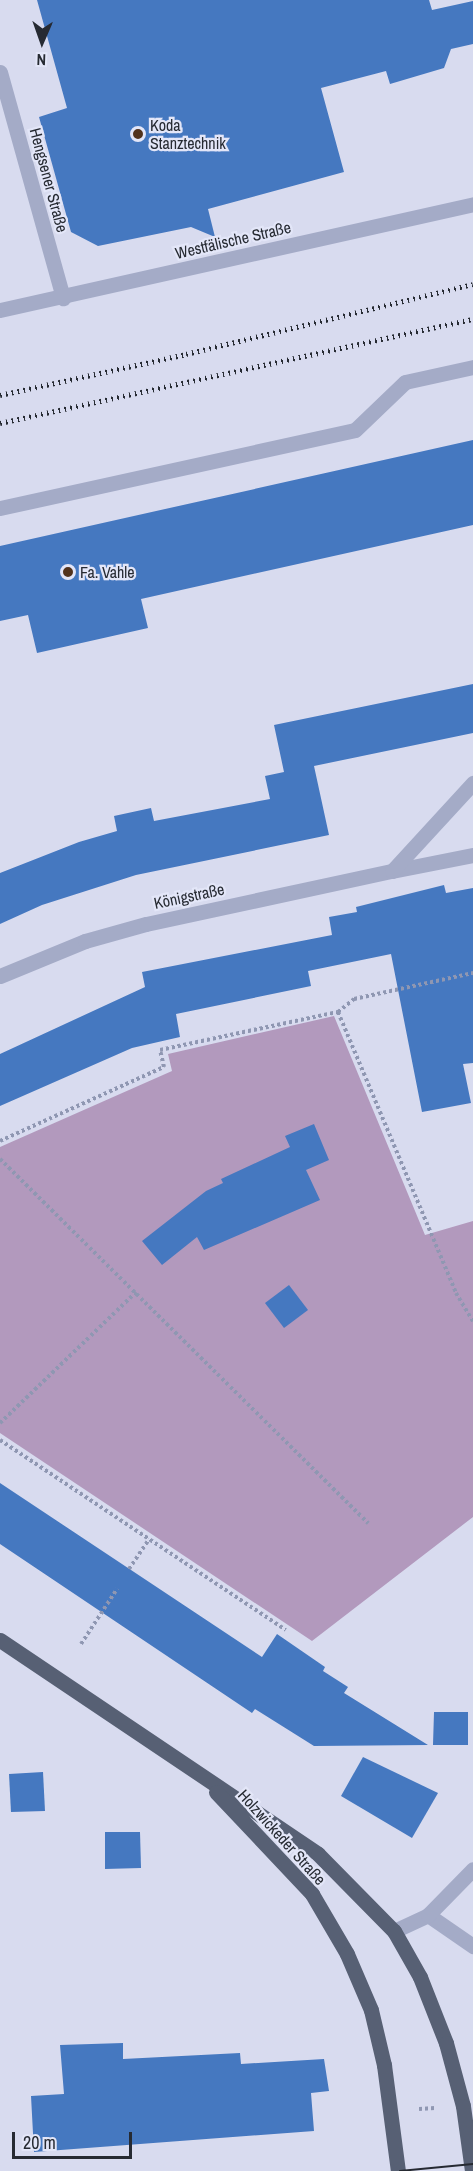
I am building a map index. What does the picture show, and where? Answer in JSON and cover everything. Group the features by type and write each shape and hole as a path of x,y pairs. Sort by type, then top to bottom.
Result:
{"main road":[{"name":"Holzwickeder Straße","path":"0,1640 318,1854 394,1931 420,1977 446,2043 463,2106 472,2171"},
{"name":"Holzwickeder Straße","path":"198,1772 312,1894 347,1954 371,2010 384,2065 392,2111 398,2171"}],"street":[{"name":"Hengsener Straße","path":"0,72 63,298"},
{"name":"Westfälische Straße","path":"0,310 63,298 473,204"},
{"path":"0,508 355,430 405,382 473,367"},
{"path":"392,871 473,783"},
{"name":"Königstraße","path":"0,976 85,941 147,924 473,855"},
{"path":"394,1931 428,1915 473,1869"},
{"path":"428,1915 473,1946"}],"path":[{"path":"0,1141 164,1067 160,1050 338,1012 354,999 473,973"},
{"path":"338,1012 456,1293 473,1321"},
{"path":"0,1159 368,1523"},
{"path":"0,1423 136,1292"},
{"path":"0,1440 286,1630"},
{"path":"129,1569 149,1539"},
{"path":"81,1644 117,1589"},
{"path":"415,2109 440,2107"}],"shaded area":[{"path":"334,1016 425,1235 473,1221 473,1517 312,1641 0,1433 0,1147 172,1071 168,1054"}],"building":[{"name":"Koda Stanztechnik","path":"37,0 429,0 432,10 473,1 473,44 451,49 444,68 390,84 386,71 321,88 344,172 208,209 215,237 191,227 98,246 71,232 39,117 67,108"},
{"path":"473,440 473,525 141,599 148,628 37,653 28,615 0,621 0,546"},
{"path":"473,684 473,733 314,766 329,835 136,875 42,905 0,924 0,873 79,842 117,831 114,816 151,808 154,821 270,799 265,776 284,772 274,725"},
{"path":"444,885 446,893 473,888 473,1063 463,1064 471,1103 422,1112 391,954 308,971 311,986 176,1014 180,1037 132,1048 0,1106 0,1054 145,987 142,972 332,935 329,917 357,912 356,907"},
{"path":"314,1124 329,1160 306,1170 320,1200 204,1250 197,1237 162,1265 142,1241 206,1191 223,1183 221,1179 290,1147 285,1136"},
{"path":"289,1285 308,1310 284,1328 265,1303"},
{"path":"0,1483 262,1657 277,1634 325,1667 323,1671 348,1687 344,1693 428,1745 314,1746 255,1709 252,1713 0,1544"},
{"path":"434,1712 468,1712 468,1745 433,1745"},
{"path":"363,1757 438,1793 412,1838 341,1796"},
{"path":"43,1772 45,1811 11,1812 9,1774"},
{"path":"105,1832 140,1832 141,1868 105,1869"},
{"path":"123,2043 123,2059 240,2053 241,2064 324,2059 329,2091 311,2093 314,2131 34,2152 31,2096 64,2094 60,2045"}],"tram line":[{"path":"400,2171 473,2164"}],"railway":[{"path":"0,395 186,354 473,284"},
{"path":"0,423 473,319"}],"place":[{"name":"Koda Stanztechnik","path":"138,134"},
{"name":"Fa. Vahle","path":"68,572"}]}
